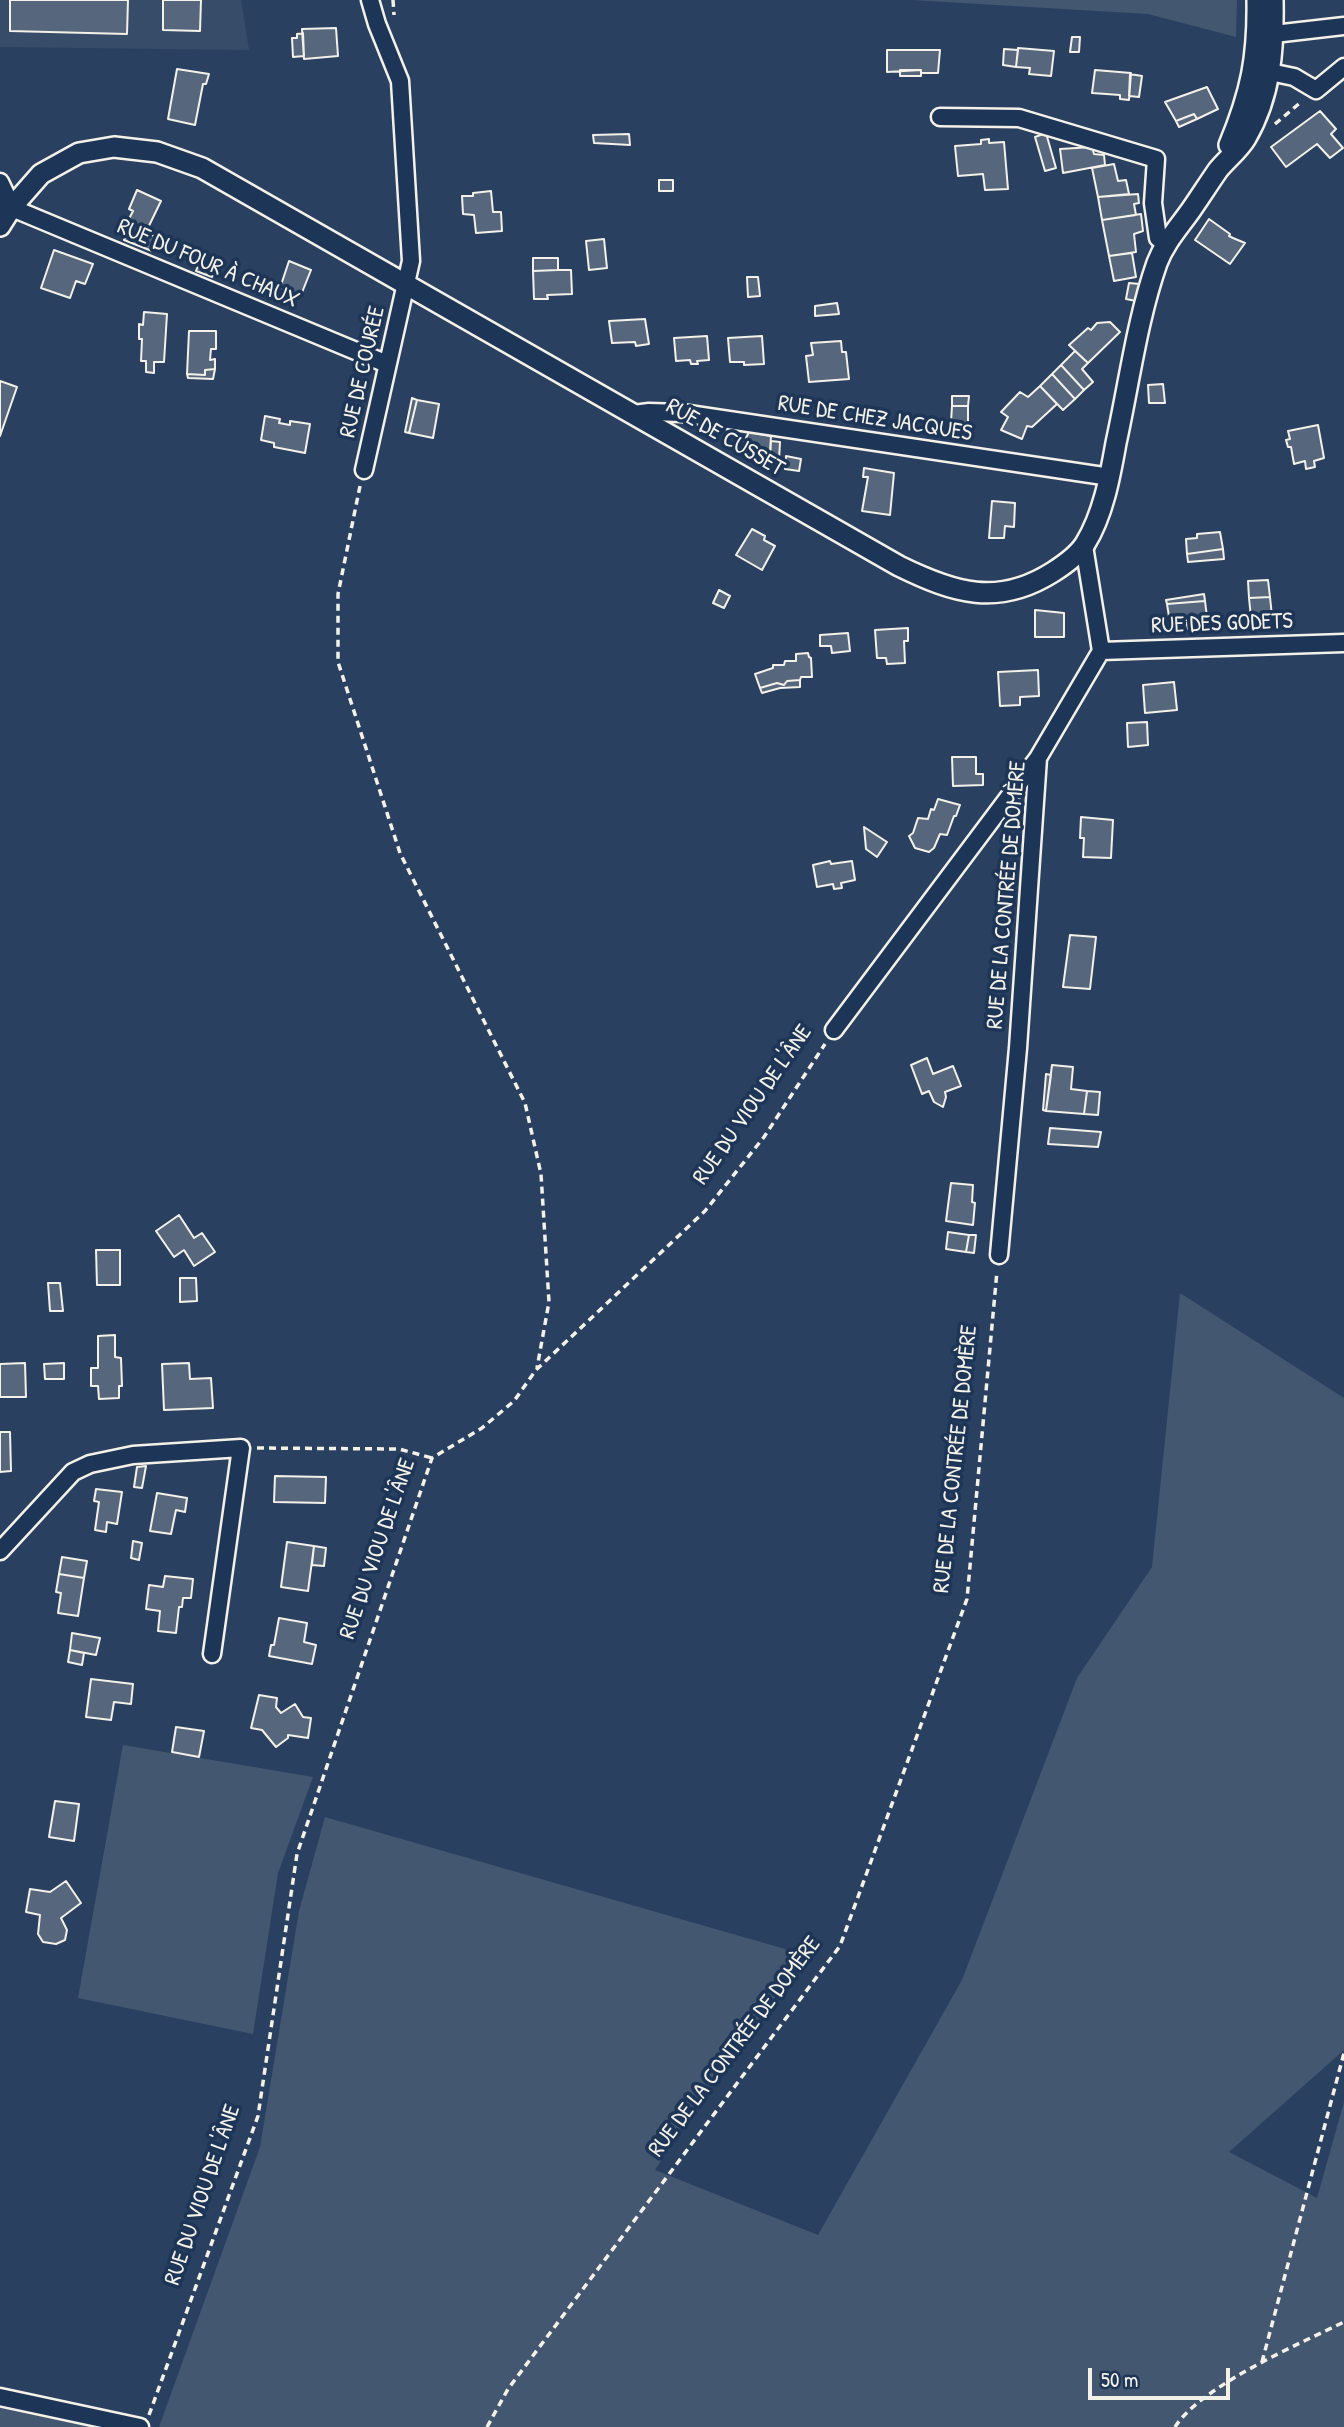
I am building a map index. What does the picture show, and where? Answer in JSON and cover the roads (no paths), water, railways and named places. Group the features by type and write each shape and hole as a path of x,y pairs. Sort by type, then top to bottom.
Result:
{"street":[{"name":"RUE DE COURÉE","path":"364,470 411,261 400,81 370,0"},
{"name":"RUE DE CUSSET","path":"1257,0 1262,70"},
{"path":"1257,0 1270,41 1344,26"},
{"name":"RUE DE CUSSET","path":"0,226 6,205 41,174 79,153 114,147 157,152 202,168 899,566 931,582 961,591 998,593 1035,583 1065,564 1084,546 1099,513 1110,477 1141,322 1157,264 1165,244 1219,169 1262,70 1270,41 1273,0"},
{"path":"1262,70 1294,76 1316,90 1344,66"},
{"path":"940,117 1019,118 1156,159 1153,203 1158,238 1165,244"},
{"path":"0,182 6,205"},
{"name":"RUE DU FOUR À CHAUX","path":"6,205 387,364"},
{"name":"RUE DE CHEZ JACQUES","path":"634,414 682,413 1110,477"},
{"path":"1084,546 1101,651"},
{"name":"RUE DES GODETS","path":"1101,651 1344,643"},
{"name":"RUE DE LA CONTRÉE DE DOMÈRE","path":"999,1255 1018,1048 1038,758 1101,651"},
{"name":"RUE DU VIOU DE L'ÂNE","path":"834,1030 1038,758"},
{"path":"0,1552 73,1472 90,1464 133,1455 241,1448 212,1654"},
{"path":"0,2397 143,2427"}]}
